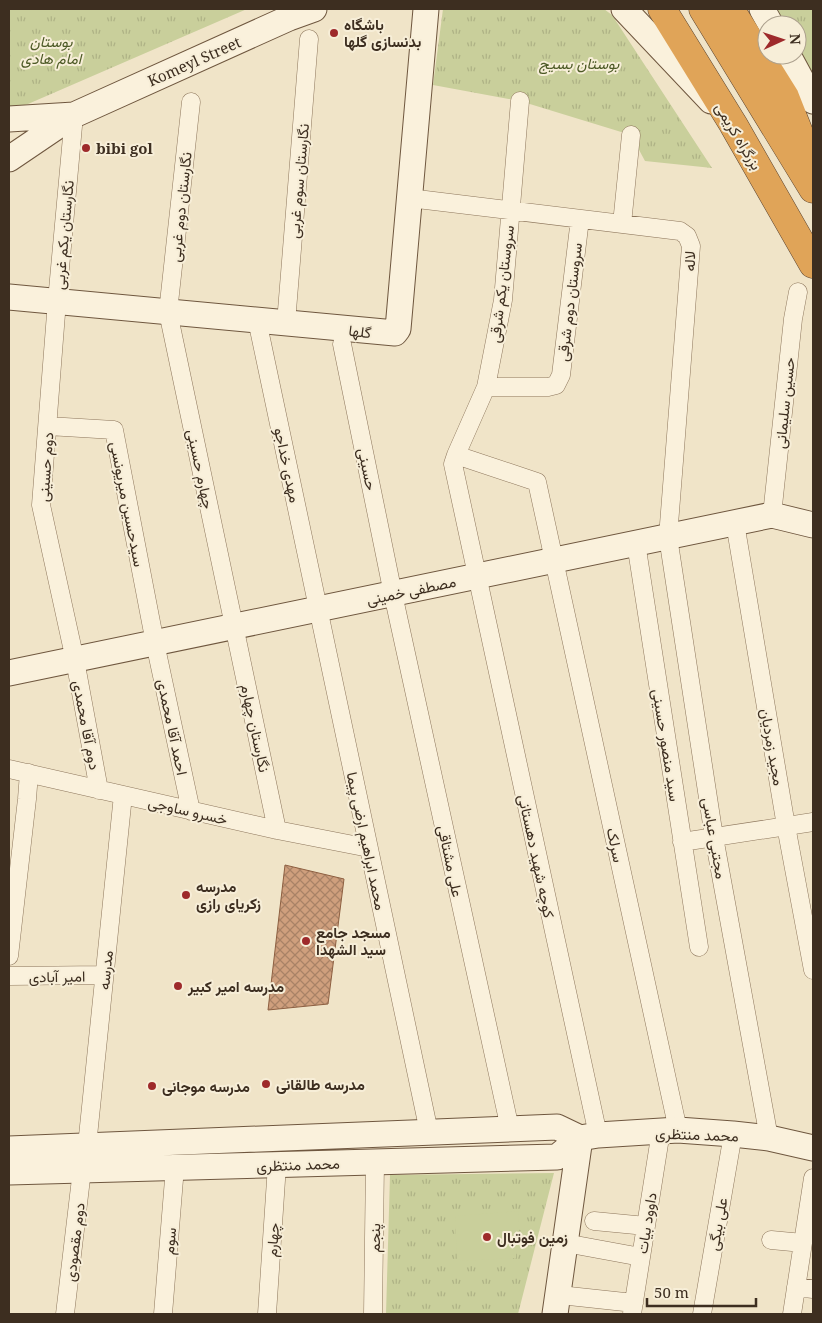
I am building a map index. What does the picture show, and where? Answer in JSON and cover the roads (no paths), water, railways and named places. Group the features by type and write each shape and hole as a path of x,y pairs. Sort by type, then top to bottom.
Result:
{"highway":[{"name":"بزرگراه کریمی","path":"662,9 733,124 813,264"},
{"path":"703,9 813,189"},
{"path":"730,9 785,97 813,171"}],"street":[{"name":"Komeyl Street","path":"9,158 74,115 289,18 314,9"},
{"path":"624,9 733,124"},
{"name":"گلها","path":"9,297 389,334 395,333 398,329 424,12"},
{"name":"نگارستان سوم غربی","path":"286,323 310,39"},
{"path":"793,65 813,101"},
{"name":"سروستان یکم شرقی","path":"456,455 486,387 503,300 520,101"},
{"name":"نگارستان دوم غربی","path":"168,312 191,102"},
{"name":"Komeyl Street","path":"9,119 74,115"},
{"name":"نگارستان یکم غربی","path":"56,302 74,115"},
{"path":"622,224 631,135"},
{"name":"لاله","path":"409,198 680,231 688,236 691,246 668,536"},
{"name":"سروستان دوم شرقی","path":"486,387 548,387 556,385 561,375 580,219"},
{"name":"حسین سلیمانی","path":"772,515 793,319 798,292"},
{"name":"دوم حسینی","path":"56,302 41,505 75,660"},
{"name":"چهارم حسینی","path":"168,312 234,627"},
{"name":"مهدی خداجو","path":"257,320 318,609"},
{"name":"حسینی","path":"342,344 393,594"},
{"name":"سیدحسین میریونسی","path":"48,426 114,430 155,643"},
{"name":"سرلک","path":"456,455 537,482 669,1130"},
{"name":"کوچه شهید دهستانی","path":"456,455 453,464 454,475 477,576 589,1137"},
{"name":"مصطفی خمینی","path":"9,673 772,515 813,525"},
{"name":"مجید زمردیان","path":"735,523 786,826 813,970"},
{"name":"مجتبی عباسی","path":"668,536 714,837 769,1138"},
{"name":"سید منصور حسینی","path":"636,543 699,947"},
{"name":"علی مشتاقی","path":"393,594 510,1129"},
{"name":"محمد ابراهیم ارضی پیما","path":"318,609 429,1132"},
{"name":"نگارستان چهارم","path":"234,627 277,830"},
{"name":"احمد آقا محمدی","path":"155,643 191,810"},
{"name":"دوم آقا محمدی","path":"75,660 99,790"},
{"name":"خسرو ساوجی","path":"10,766 29,774 99,790 277,830 369,848"},
{"path":"9,956 29,774"},
{"name":"مدرسه","path":"87,1146 122,795"},
{"path":"682,842 813,822"},
{"name":"امیر آبادی","path":"9,976 104,975"},
{"name":"محمد منتظری","path":"9,1148 557,1127 589,1137 669,1130 733,1134 769,1138 813,1148"},
{"name":"داوود بیات","path":"633,1309 646,1226 669,1130"},
{"name":"علی بیگی","path":"702,1314 733,1134"},
{"path":"589,1137 565,1243 559,1310 633,1309"},
{"name":"محمد منتظری","path":"9,1172 557,1157 589,1137"},
{"name":"پنجم","path":"373,1314 375,1162"},
{"name":"چهارم","path":"267,1314 277,1165"},
{"name":"سوم","path":"163,1314 175,1167"},
{"name":"دوم مقصودی","path":"66,1314 82,1170"},
{"path":"792,1314 805,1288 803,1243 811,1208 813,1178"},
{"path":"594,1221 646,1226"},
{"path":"771,1240 803,1243"},
{"path":"565,1243 641,1257"}],"place":[{"name":"باشگاه بدنسازی گلها","path":"334,33"},
{"name":"bibi gol","path":"86,148"},
{"name":"مدرسه زکریای رازی","path":"186,895"},
{"name":"مسجد جامع سید الشهدا","path":"306,941"},
{"name":"مدرسه امیر کبیر","path":"178,986"},
{"name":"مدرسه طالقانی","path":"266,1084"},
{"name":"مدرسه موجانی","path":"152,1086"},
{"name":"زمین فوتبال","path":"487,1237"}],"park label":[{"name":"بوستان امام هادی","path":"51,50"},
{"name":"بوستان بسیج","path":"579,63"}]}
